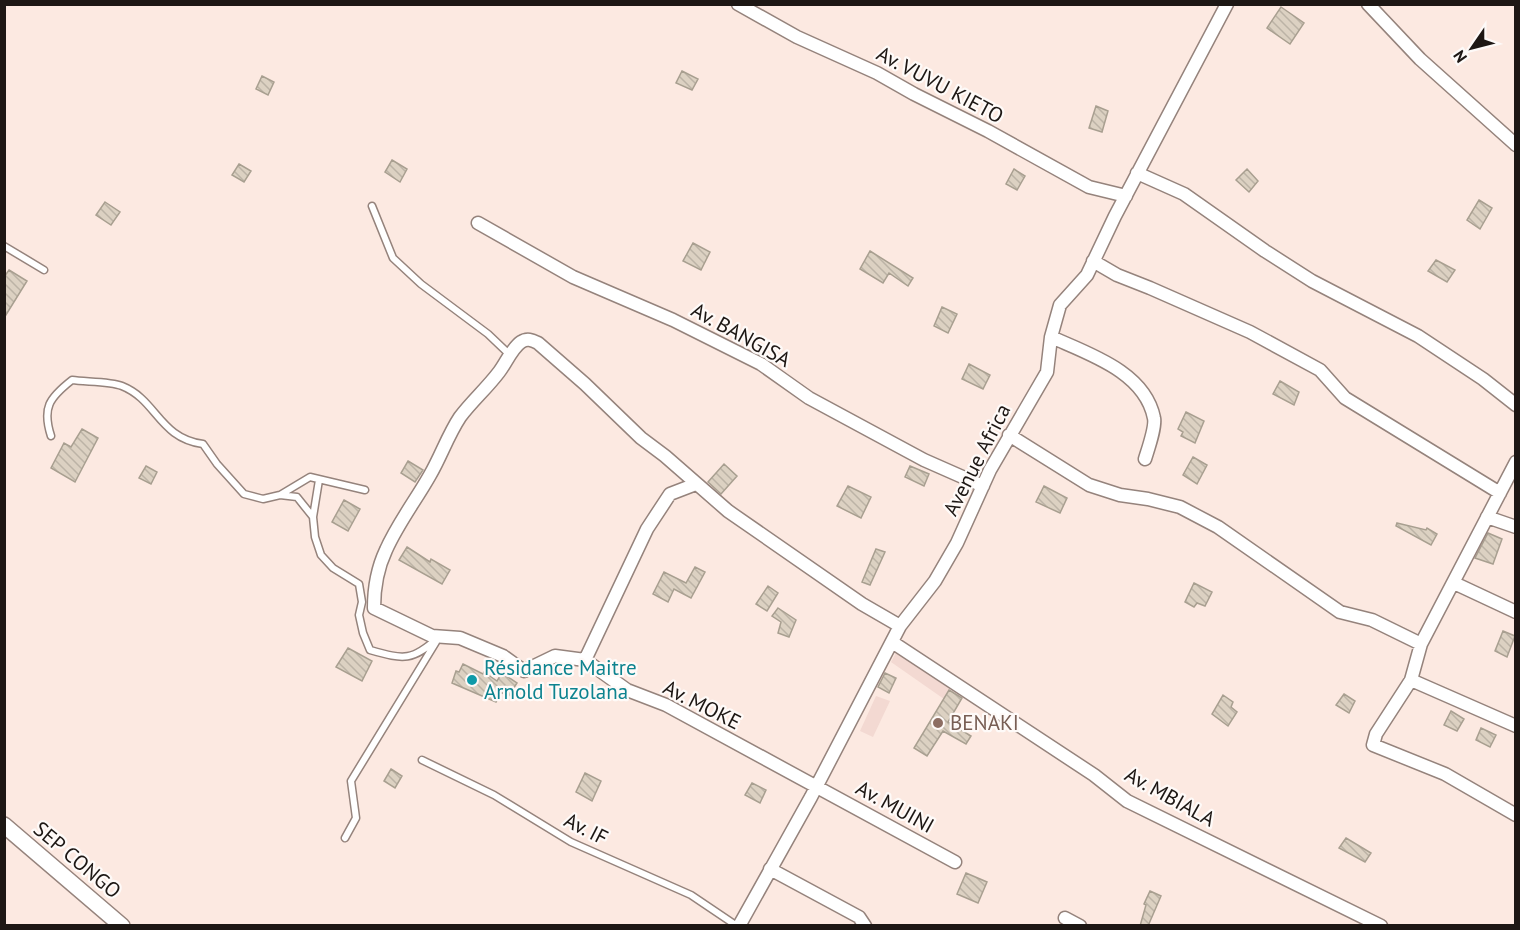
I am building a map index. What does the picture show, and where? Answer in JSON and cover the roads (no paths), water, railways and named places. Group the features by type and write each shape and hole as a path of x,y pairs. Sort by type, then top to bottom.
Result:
{"street":[{"name":"Av. VUVU KIETO","path":"738,4 797,37 877,73 1089,187 1126,196"},
{"name":"Avenue Africa","path":"738,926 817,786 900,626 935,581 957,543 982,486 1009,435 1047,372 1051,337 1060,305 1087,275 1137,173 1227,4"},
{"path":"1368,4 1420,59 1515,145"},
{"path":"1137,173 1184,194 1312,281 1419,336 1483,379 1515,405"},
{"name":"Av. BANGISA","path":"478,223 573,277 673,320 761,364 809,398 924,460 982,486"},
{"path":"1093,261 1117,275 1250,332 1320,370 1345,398 1500,493"},
{"path":"1051,337 1123,373 1146,394 1155,420 1145,459"},
{"path":"510,356 523,340 538,343 585,384 640,438 767,540 862,604 900,626"},
{"name":"Av. MOKE","path":"510,356 459,419 431,474 412,502 386,549 378,571 374,608 432,636 460,638 503,657 524,671 555,656 585,660 627,690 666,705 817,786"},
{"path":"1009,435 1089,486 1180,507 1190,512 1218,527 1340,612 1372,620 1421,645"},
{"path":"1515,462 1421,645 1411,680 1376,734 1373,745 1444,774 1515,815"},
{"path":"585,660 647,529 670,494 696,484"},
{"path":"1487,517 1515,527"},
{"path":"1454,583 1515,612"},
{"name":"Av. MBIALA","path":"892,642 1094,775 1127,801 1381,926"},
{"path":"1411,680 1515,726"},
{"name":"Av. MUINI","path":"817,786 955,862"},
{"name":"SEP CONGO","path":"4,825 122,926"},
{"path":"770,869 859,917 865,926"},
{"path":"1065,918 1080,926"}],"lane":[{"path":"372,206 393,258 422,284 488,334 510,356"},
{"path":"4,246 44,270"},
{"path":"51,436 46,420 53,395 72,380 121,385 140,398 171,432 188,442 202,444 244,494 263,498 280,495 297,497 313,517"},
{"path":"280,495 310,477 365,490"},
{"path":"319,480 313,517 315,537 321,555 333,568 359,584 362,602 359,615 370,650 404,658 421,653 440,636"},
{"path":"345,838 356,818 351,781 440,636"},
{"name":"Av. IF","path":"422,760 494,795 571,842 691,895 738,926"}],"place":[{"name":"Résidance Maitre Arnold Tuzolana","path":"472,680"},
{"name":"BENAKI","path":"938,723"}]}
